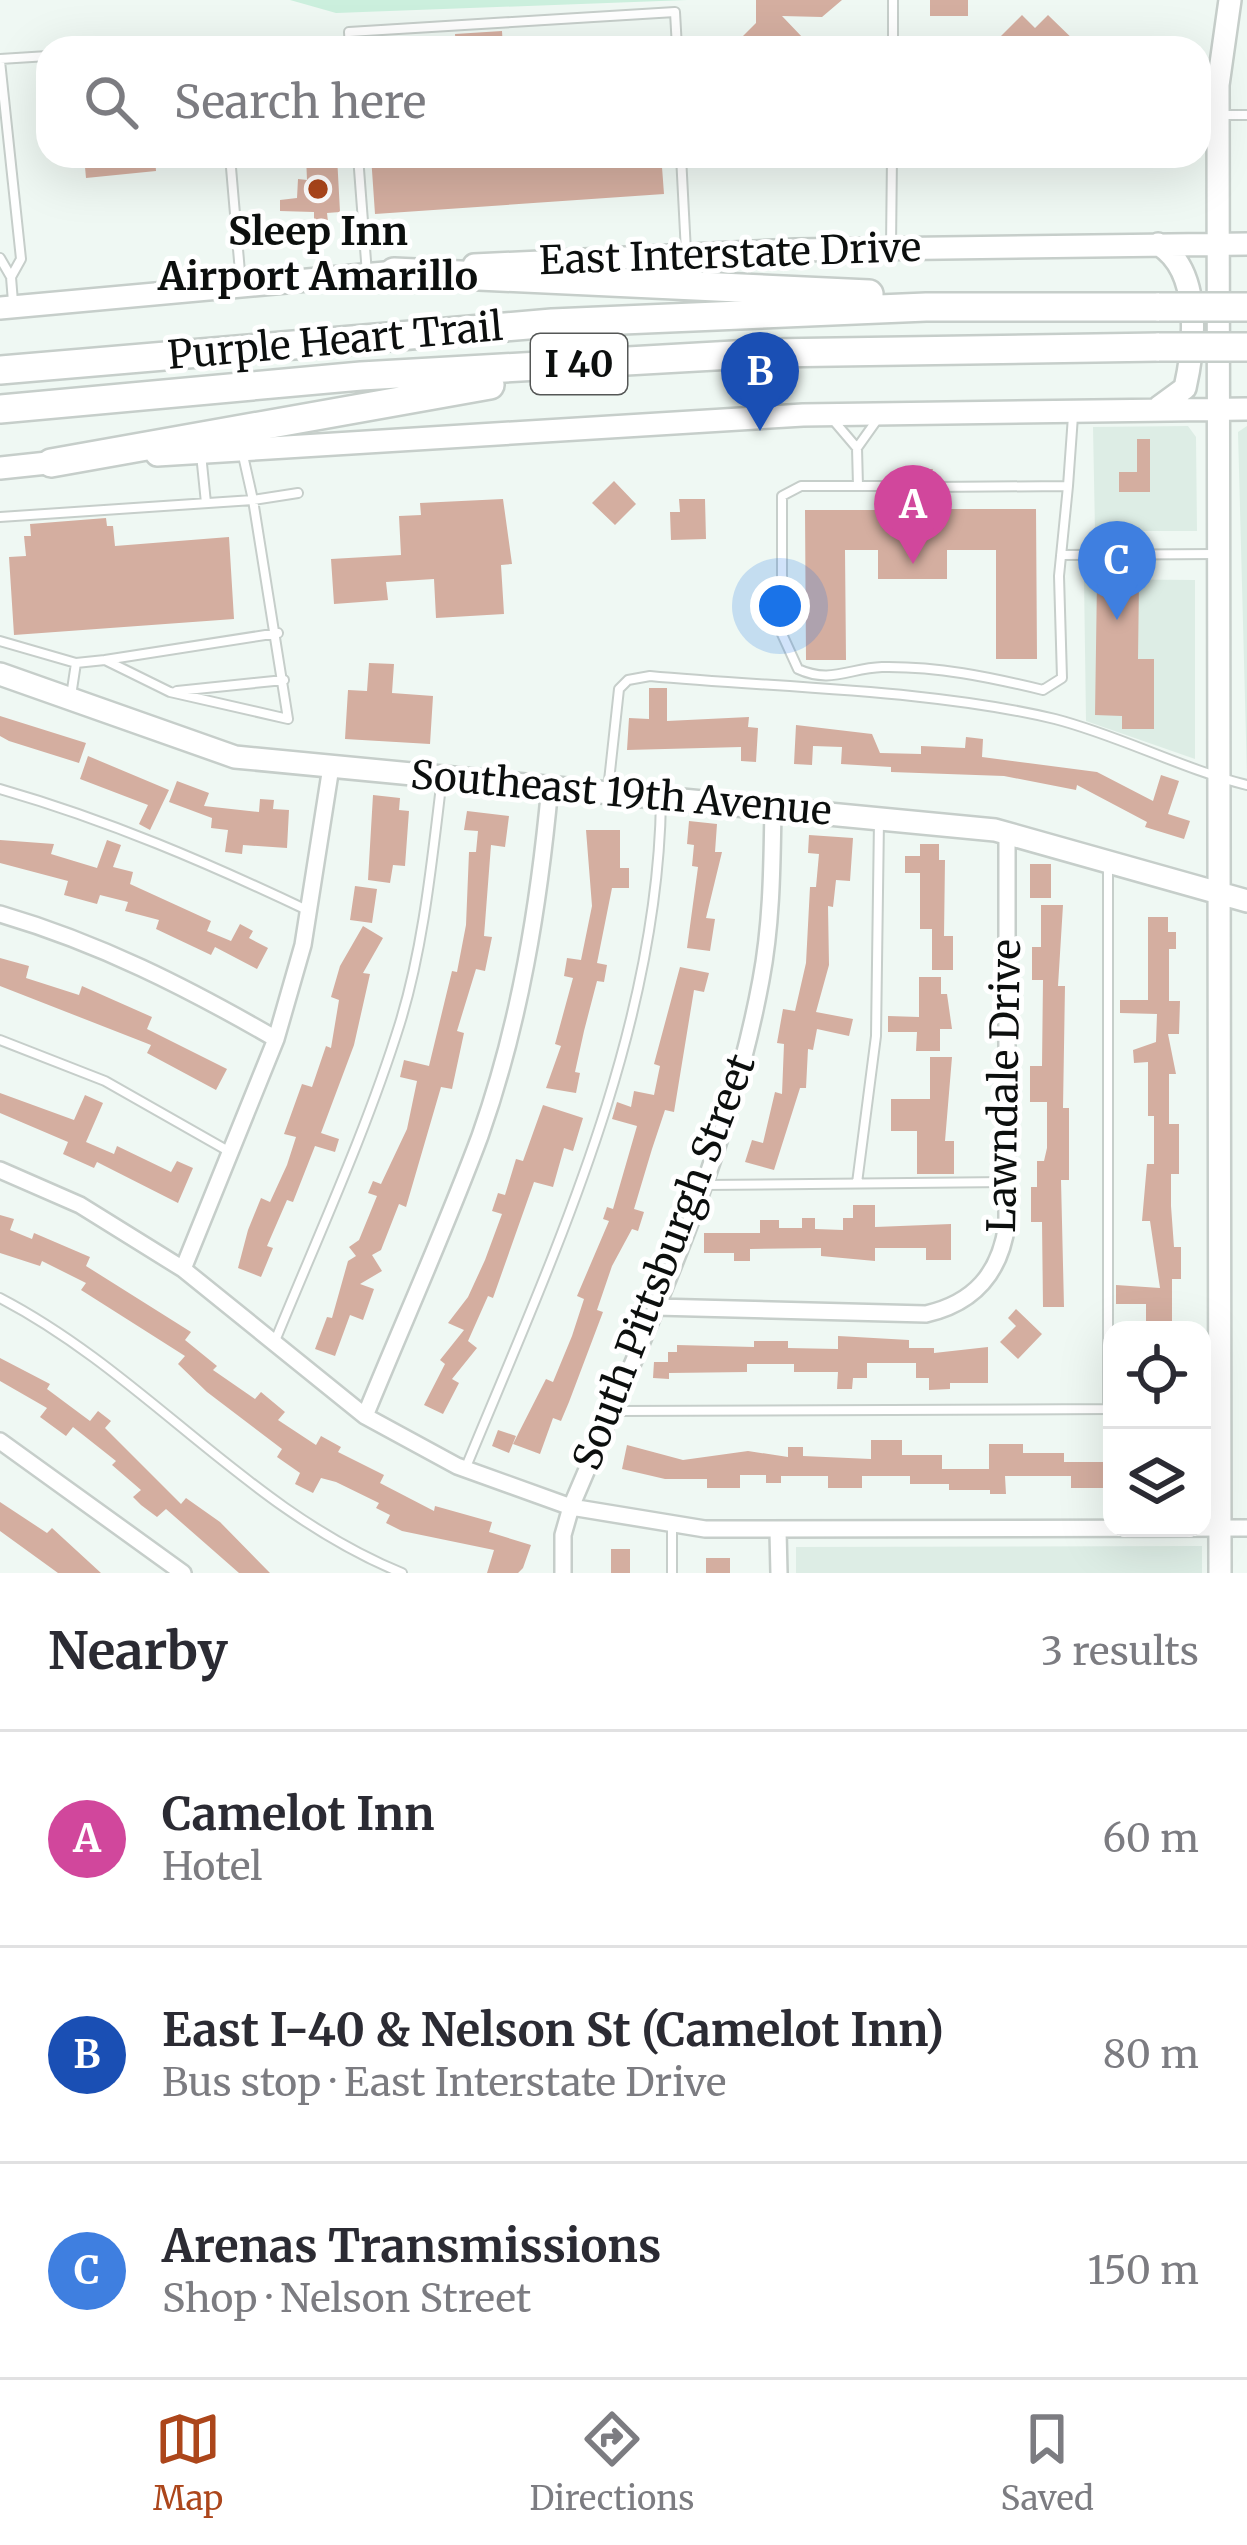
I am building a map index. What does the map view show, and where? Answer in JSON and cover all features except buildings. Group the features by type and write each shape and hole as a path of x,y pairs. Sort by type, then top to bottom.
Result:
{"highway":[{"path":"380,273 872,294 926,307"},
{"name":"Purple Heart Trail","path":"0,370 552,322 926,307 1247,307"},
{"name":"Purple Heart Trail","path":"0,409 361,376 770,353 1247,346"},
{"path":"51,463 448,390 727,367 770,353"}],"main road":[{"path":"1220,1573 1211,1414 1221,895 1218,115 1230,0"},
{"path":"1152,410 1179,396 1187,379 1190,282 1180,260 1158,244"},
{"name":"East Interstate Drive","path":"7,307 380,273 686,254 1247,244"},
{"path":"0,468 830,415 1247,409"},
{"name":"Southeast 19th Avenue","path":"0,674 235,757 773,806 1007,833 1247,901"}],"street":[{"path":"183,1269 276,1039 309,911 331,767"},
{"path":"365,1416 480,1135 501,1067 539,901 550,786"},
{"name":"South Pittsburgh Street","path":"563,1573 563,1535 571,1507 656,1307 742,1064 762,976 771,904 773,806"},
{"name":"Lawndale Drive","path":"656,1307 913,1315 947,1309 983,1285 996,1267 1007,1224 1007,833"},
{"path":"0,914 70,935 178,983 276,1039"},
{"path":"0,1170 80,1205 183,1269 365,1416 466,1468 571,1507 672,1524 778,1532 1247,1528"},
{"path":"0,1441 183,1573"},
{"path":"778,1532 778,1573"}],"lane":[{"path":"893,0 893,36"},
{"path":"349,36 349,32 675,12 676,36"},
{"path":"7,307 11,278 21,259 0,60 36,57"},
{"path":"1218,115 1247,115"},
{"path":"231,168 242,286"},
{"path":"360,168 380,273"},
{"path":"682,168 686,254"},
{"path":"891,248 892,168"},
{"path":"0,258 11,278"},
{"path":"905,486 794,487 780,504 782,634 798,669 812,676 839,678 876,667 969,672 1043,690 1055,686 1061,678 1061,555 1074,411"},
{"path":"858,486 857,448 880,414"},
{"path":"830,415 857,448"},
{"path":"105,660 170,692 288,719 278,633 242,449"},
{"path":"200,452 206,503"},
{"path":"933,487 1068,486"},
{"path":"0,517 298,494"},
{"path":"1061,555 1219,554"},
{"path":"0,641 76,663 278,633"},
{"path":"71,698 76,663"},
{"path":"608,791 619,689 628,680 650,676 968,704 1052,718 1144,745 1247,784"},
{"path":"170,692 284,680"},
{"path":"274,1342 365,1124 401,1019 428,890 442,777"},
{"path":"0,790 76,811 200,859 309,911"},
{"path":"466,1468 548,1266 615,1072 660,857 661,796"},
{"path":"857,1184 876,1036 879,817"},
{"path":"1108,860 1110,1321"},
{"path":"0,1040 105,1081 232,1153"},
{"path":"702,1185 1007,1182"},
{"path":"0,1298 64,1331 224,1466 296,1518 402,1573"},
{"path":"612,1411 1103,1409"},
{"path":"672,1524 672,1573"}],"shaded area":[{"path":"1188,426 1196,437 1197,531 1095,531 1093,427"},
{"path":"1247,426 1247,776 1238,432"},
{"path":"1084,579 1195,580 1195,759 1086,721"},
{"path":"1202,1546 1202,1573 796,1573 796,1547"}],"green space":[{"path":"290,0 687,0 336,13"}],"place":[{"name":"Sleep Inn Airport Amarillo","path":"318,189"},
{"name":"East I-40 & Nelson St (Camelot Inn)","path":"760,431"},
{"name":"Camelot Inn","path":"913,564"},
{"name":"Arenas Transmissions","path":"1117,620"}]}
